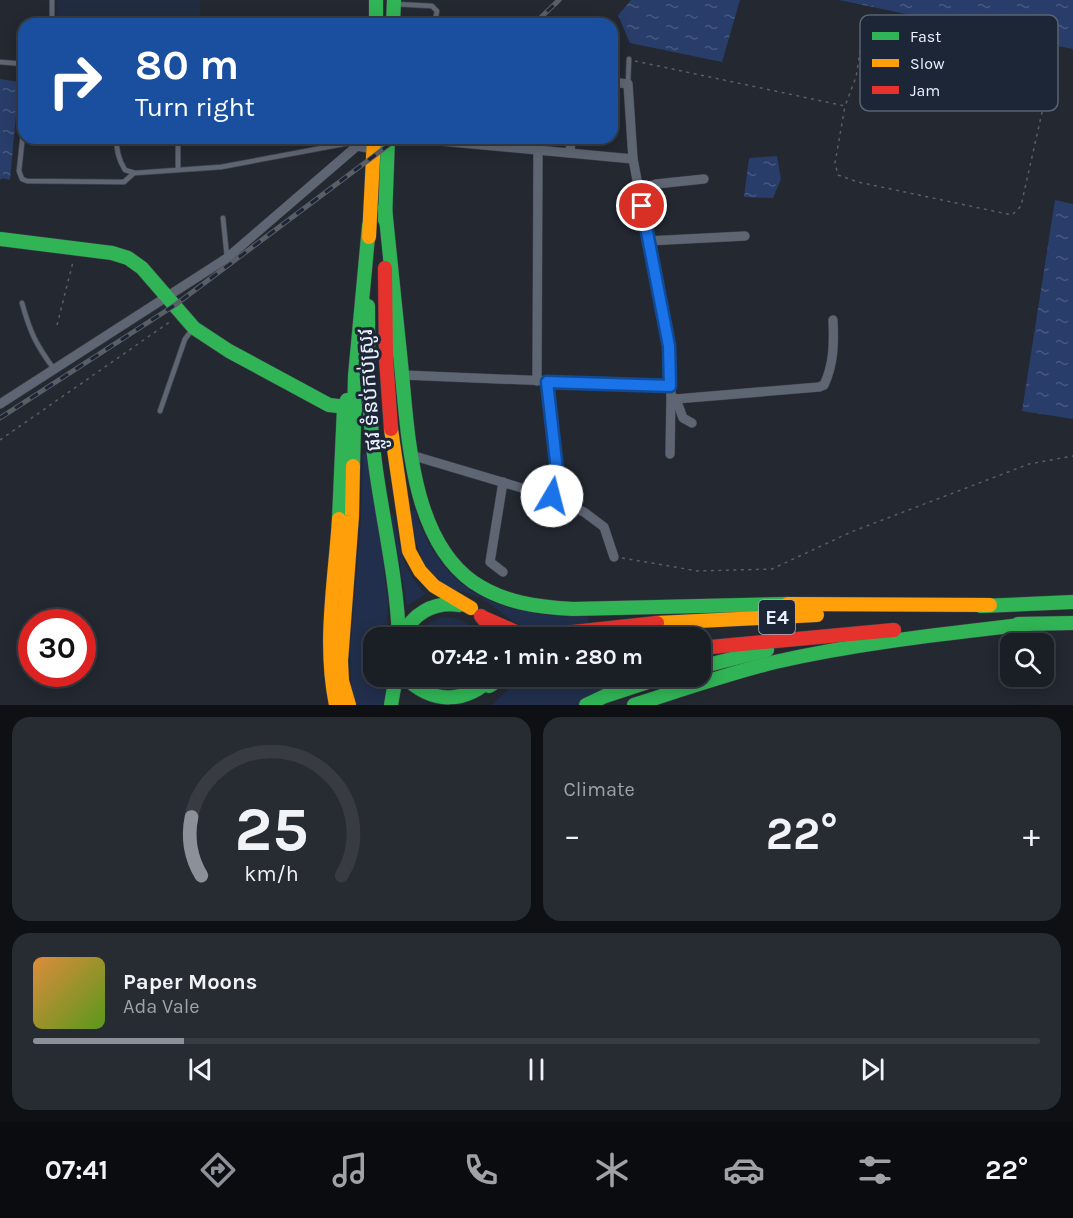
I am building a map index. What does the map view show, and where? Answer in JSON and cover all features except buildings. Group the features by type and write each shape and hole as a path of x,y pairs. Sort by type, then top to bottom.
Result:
{"main road":[{"path":"376,0 376,18"},
{"path":"393,18 394,2"},
{"name":"ផ្លូវ ទំនប់កប់ស្រូវ","path":"373,144 369,226 368,373 376,469 399,609 400,627"},
{"name":"ផ្លូវ ទំនប់កប់ស្រូវ","path":"391,144 385,208 386,358 391,428 409,551 416,568 429,583 445,596 471,609"},
{"path":"385,208 411,455 417,488 425,516 443,551 468,578 501,597 519,603 573,609 777,604 990,605"},
{"path":"336,705 331,687 328,651 369,226"},
{"path":"0,239 112,253 128,258 142,268 194,327 229,351 329,405 350,407"},
{"path":"349,705 342,681 342,635 352,516 350,407"},
{"name":"E4","path":"407,627 412,619 425,609 440,604 456,604 471,609 484,618 516,632 536,636 657,623 1073,602"},
{"name":"E4","path":"484,618 491,627"},
{"name":"E4","path":"711,647 883,630 1073,623"},
{"path":"634,705 722,677 794,658 885,641 1029,624"},
{"path":"711,664 762,651 883,630"},
{"path":"391,705 394,687"},
{"path":"412,687 415,692 430,701 447,705 462,704 478,696 486,687"},
{"path":"586,705 632,687"}],"street":[{"path":"618,83 628,84 633,159 669,346 670,386 683,418 692,423"},
{"path":"0,404 227,258 357,146 373,144"},
{"path":"468,144 633,159"},
{"path":"570,153 571,144"},
{"path":"537,381 538,151"},
{"path":"639,189 656,184 704,179"},
{"path":"647,241 745,236"},
{"path":"673,397 824,385 834,347 834,320"},
{"path":"403,375 670,386"},
{"path":"547,382 558,479 552,496"},
{"path":"670,454 673,397"},
{"path":"411,455 552,496 584,512 604,527 614,557"},
{"path":"503,482 490,562 503,572"}],"lane":[{"path":"52,0 52,18"},
{"path":"394,2 432,6 437,11 436,18"},
{"path":"628,84 629,59"},
{"path":"0,62 18,64"},
{"path":"22,144 19,171 22,179 27,181 124,182 135,173"},
{"path":"117,144 117,152 124,170 135,173 221,167 344,144"},
{"path":"178,144 178,170"},
{"path":"352,144 357,146"},
{"path":"223,218 227,258"},
{"path":"22,303 30,332 54,369"},
{"path":"160,411 185,339 194,327"}],"path":[{"path":"860,52 856,77 844,106 835,163 838,175 858,182 1012,215 1021,206 1042,111"},
{"path":"629,59 844,106"},
{"path":"57,325 76,249"},
{"path":"0,440 182,314"},
{"path":"614,557 698,571 772,569 851,532 1029,464 1073,456"}],"shaded area":[{"path":"57,0 200,0 200,18 56,18"},
{"path":"363,454 369,454 388,602 387,627 363,627 363,687 386,687 383,705 352,705 350,650 361,518"},
{"path":"415,510 427,540 442,564 460,582 481,596 504,606 530,612 589,617 588,623 561,627 524,626 516,623 482,599 438,580 420,554 410,512"},
{"path":"391,515 394,515 403,558 412,576 426,594 407,606"},
{"path":"442,617 465,622 472,627 424,627"},
{"path":"431,687 464,687 448,691"},
{"path":"510,687 620,687 579,705 492,705"}],"water":[{"path":"631,0 740,0 722,62 630,43 618,15"},
{"path":"839,0 1073,0 1073,49 1058,46 1058,15 911,15"},
{"path":"0,79 18,82 18,93 10,180 3,178 0,180"},
{"path":"777,156 781,179 773,198 744,197 749,158"},
{"path":"1055,200 1073,204 1073,419 1022,411"}],"railway":[{"path":"540,18 559,0"},
{"path":"0,418 175,305 390,144"}],"traffic: fast":[{"path":"376,0 376,18"},
{"path":"393,18 394,0"},
{"path":"385,220 388,144"},
{"path":"385,208 409,445 415,477 423,508 435,537 452,562 473,582 497,595 521,603 547,607 573,609 788,604"},
{"path":"353,466 355,376 369,226"},
{"path":"0,239 112,253 128,258 142,268 194,328 229,351 329,405 356,408"},
{"path":"368,306 371,429 398,627"},
{"path":"339,519 344,407 347,400"},
{"path":"981,606 1073,602"},
{"path":"408,627 417,616 432,607 460,605"},
{"path":"1018,624 1073,623"},
{"path":"634,705 739,672 806,655 1029,624"},
{"path":"711,664 767,650"},
{"path":"391,705 394,687"},
{"path":"418,687 437,696 449,697 461,696 480,687"},
{"path":"586,705 632,687"}],"traffic: slow":[{"path":"369,237 374,144"},
{"path":"391,429 409,551 420,571 434,586 471,608"},
{"path":"349,705 342,681 341,661 352,516 353,466"},
{"path":"336,705 332,682 330,635 339,519"},
{"path":"788,604 990,605"},
{"path":"657,623 817,615"}],"traffic: jam":[{"path":"385,268 386,358 391,429"},
{"path":"481,616 490,627"},
{"path":"484,618 516,632 536,636 657,623"},
{"path":"711,647 894,630"}],"route":[{"path":"552,496 558,479 547,382 670,386 669,346 642,206"}]}
